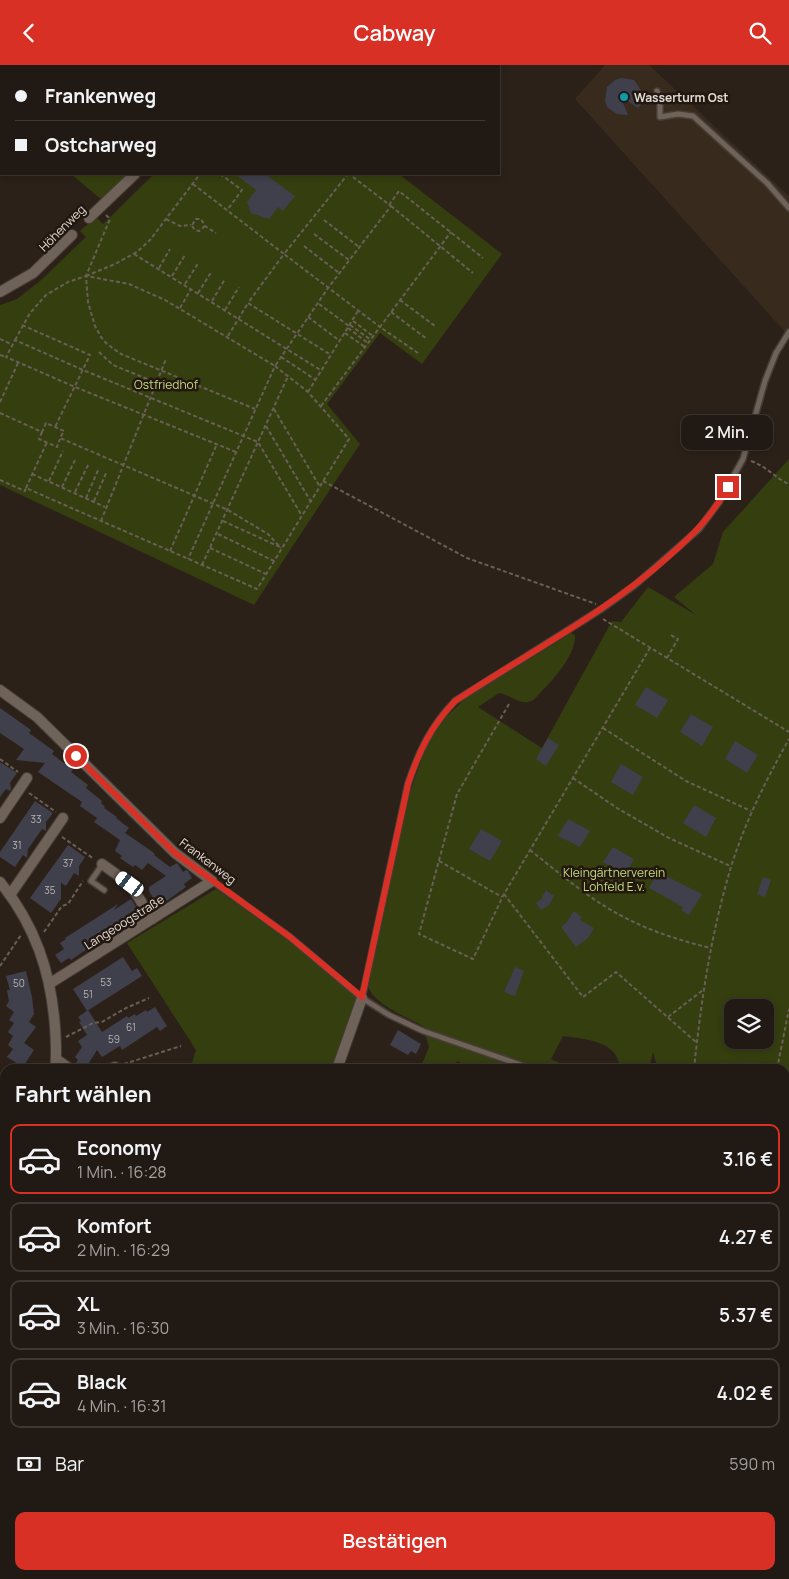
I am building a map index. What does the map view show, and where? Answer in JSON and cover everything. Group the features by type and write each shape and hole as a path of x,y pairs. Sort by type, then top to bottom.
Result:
{"street":[{"name":"Höhenweg","path":"89,218 134,175"},
{"name":"Höhenweg","path":"0,292 33,273 72,235"},
{"name":"Frankenweg","path":"0,689 37,717 175,853 212,881"},
{"path":"0,817 26,778"},
{"path":"10,895 63,818"},
{"path":"102,864 130,884 152,919"},
{"name":"Langeoogstraße","path":"49,984 212,881"},
{"path":"0,882 10,895 37,942 52,997 56,1064"},
{"path":"338,1064 362,997"}],"lane":[{"path":"657,91 660,102 660,117 678,114 693,116 767,183 789,208"},
{"path":"362,997 408,784 416,759 429,734 441,716 455,701 603,608 643,579 699,529 720,502 743,459 765,381 776,353 789,333"},
{"path":"102,864 91,881 104,890"},
{"name":"Frankenweg","path":"212,881 290,937 362,997 389,1015 423,1031 519,1064"}],"path":[{"path":"6,357 22,325 46,295 68,282 115,264 134,254 150,240 199,175"},
{"path":"221,175 242,190 227,210"},
{"path":"227,337 248,303 284,254 347,175"},
{"path":"349,175 390,205 473,273"},
{"path":"193,184 328,288 418,353"},
{"path":"188,559 275,366 328,288 399,191 483,258"},
{"path":"99,208 110,219 86,276 88,302 95,326 101,337 121,354 256,409"},
{"path":"192,225 194,220 199,218 205,226 216,233"},
{"path":"166,219 180,226 192,225"},
{"path":"324,220 359,247"},
{"path":"192,225 197,231 202,230 205,226"},
{"path":"320,406 451,232"},
{"path":"314,234 350,260"},
{"path":"304,246 339,273"},
{"path":"158,268 170,249"},
{"path":"134,254 322,371"},
{"path":"172,276 185,255"},
{"path":"185,284 199,262"},
{"path":"198,293 212,271"},
{"path":"26,487 257,589 349,439 308,392 275,366 180,308 129,284 86,276"},
{"path":"212,301 225,279"},
{"path":"225,310 239,287"},
{"path":"180,308 191,289"},
{"path":"400,300 435,326"},
{"path":"248,303 331,355"},
{"path":"318,303 370,339"},
{"path":"308,392 359,311"},
{"path":"391,312 426,339"},
{"path":"308,317 340,341"},
{"path":"353,320 373,336"},
{"path":"22,325 90,355 55,427"},
{"path":"349,326 368,343"},
{"path":"345,333 365,347"},
{"path":"0,339 12,345"},
{"path":"15,340 258,442 302,516"},
{"path":"98,352 113,365 157,383"},
{"path":"0,355 236,452"},
{"path":"281,357 316,380"},
{"path":"101,521 166,359"},
{"path":"0,402 18,363"},
{"path":"202,565 288,376"},
{"path":"274,408 320,487"},
{"path":"0,413 42,432"},
{"path":"46,423 55,427 64,431 56,447 39,439 46,423"},
{"path":"266,425 311,501"},
{"path":"60,438 228,510 268,534 281,548"},
{"path":"0,480 25,491 47,443"},
{"path":"170,551 217,444"},
{"path":"49,481 63,451"},
{"path":"62,487 76,458"},
{"path":"743,459 764,466 789,484"},
{"path":"74,493 89,463"},
{"path":"86,498 99,468"},
{"path":"94,501 107,471"},
{"path":"32,474 106,507"},
{"path":"324,481 467,558 592,601 603,608"},
{"path":"222,521 281,548"},
{"path":"217,533 274,561"},
{"path":"210,549 266,575"},
{"path":"594,614 789,732"},
{"path":"666,658 678,639 669,634"},
{"path":"509,704 457,794 419,934 473,959 503,895 650,648"},
{"path":"603,728 686,781 752,811"},
{"path":"695,1064 703,990 731,866 752,811 789,739"},
{"path":"0,759 26,778"},
{"path":"573,778 617,808 667,837 731,866"},
{"path":"21,788 63,818"},
{"path":"54,831 102,864"},
{"path":"530,850 572,883 619,915 680,941 711,948"},
{"path":"439,861 503,895 583,997 616,972 697,1043"},
{"path":"37,942 62,906 68,904 87,875"},
{"path":"0,966 28,925"},
{"path":"668,1017 703,990"},
{"path":"56,1043 93,1023 102,1022 126,1008 149,998"},
{"path":"778,1064 789,1009"},
{"path":"125,1064 181,1045"}],"shaded area":[{"path":"605,65 649,65 789,196 789,327 786,333 575,99"}],"green space":[{"path":"72,175 129,175 102,200"},
{"name":"Ostfriedhof","path":"153,175 400,175 502,254 422,364 380,333 327,404 360,444 254,605 0,485 0,305 17,299 40,281 86,237 80,231 96,217 103,224"},
{"name":"Kleingärtnerverein Lohfeld E.v.","path":"789,459 789,1064 657,1064 653,1052 650,1064 619,1064 611,1049 591,1041 563,1036 551,1059 562,1064 463,1064 457,1061 456,1064 422,1064 429,1047 423,1026 376,999 368,986 397,842 410,792 428,741 446,717 465,699 571,633 575,635 572,651 568,659 533,700 521,702 499,693 478,707 542,748 612,621 621,622 648,587 696,615 674,597 713,564 723,532"},
{"path":"216,889 288,940 362,1002 341,1064 192,1064 196,1050 127,943"}],"building":[{"name":"Wasserturm Ost","path":"622,78 634,80 642,92 641,104 638,108 620,96 628,115 617,114 607,107 605,101 607,87 615,80"},
{"path":"236,175 266,175 295,196 283,211 278,207 269,219 251,213 247,202 256,190"},
{"path":"646,687 668,700 657,718 635,705"},
{"path":"0,708 31,730 29,733 54,751 52,754 73,770 71,772 88,785 86,788 102,801 101,803 104,808 129,828 125,833 150,850 170,867 177,863 183,872 188,871 192,878 184,884 186,887 158,907 149,891 149,887 166,876 148,863 142,870 135,865 133,867 120,858 122,856 115,851 120,840 94,822 97,818 80,806 82,802 38,772 45,763 16,760 24,749 0,733"},
{"path":"691,714 713,727 702,746 680,732"},
{"path":"548,738 559,745 546,766 536,759"},
{"path":"735,741 758,755 747,773 725,759"},
{"path":"0,762 17,773 10,783 10,791 6,789 0,797"},
{"path":"621,764 643,777 633,795 611,782"},
{"path":"35,801 53,813 46,822 46,831 42,829 28,849 27,858 23,855 15,867 0,857 0,852"},
{"path":"694,805 716,818 706,837 683,823"},
{"path":"568,819 590,831 580,847 558,836"},
{"path":"481,829 502,841 490,861 469,849"},
{"path":"68,845 85,857 79,866 79,876 74,873 66,886 61,883 61,899 51,913 30,898"},
{"path":"613,847 634,859 624,877 616,873 617,870 603,862"},
{"path":"658,872 702,894 689,915 681,910 683,907 649,888"},
{"path":"763,877 771,880 765,897 757,894"},
{"path":"546,890 554,896 549,905 541,910 536,903 541,899"},
{"path":"131,899 141,915 119,930 118,928 71,960 69,958 61,963 55,955 64,949 60,943 65,938 118,904 114,910"},
{"path":"574,911 582,917 580,920 594,928 588,938 576,947 561,927 567,922"},
{"path":"123,957 132,971 137,968 142,976 87,1011 73,989"},
{"path":"515,967 524,971 515,996 504,992"},
{"path":"26,971 32,997 34,1014 29,1022 36,1027 24,1043 34,1050 25,1064 18,1064 7,1057 13,1049 8,1045 13,1036 8,1032 14,1023 9,1020 14,1012 6,1006 9,1001 7,990 10,990 6,976"},
{"path":"155,1007 167,1026 160,1031 157,1027 122,1050 120,1046 102,1057 97,1050 88,1064 75,1064 78,1060 75,1057 82,1047 78,1041 87,1035 78,1017 88,1010 102,1032 127,1016 128,1018 135,1014 136,1016 146,1010 147,1012"},
{"path":"398,1030 421,1044 416,1054 411,1051 408,1055 390,1045"}],"place":[{"name":"Wasserturm Ost","path":"624,97"}],"route":[{"path":"76,756 175,853 290,937 362,997 408,784 416,759 441,716 455,701 586,620 658,567 699,529 720,502 728,487"}]}
